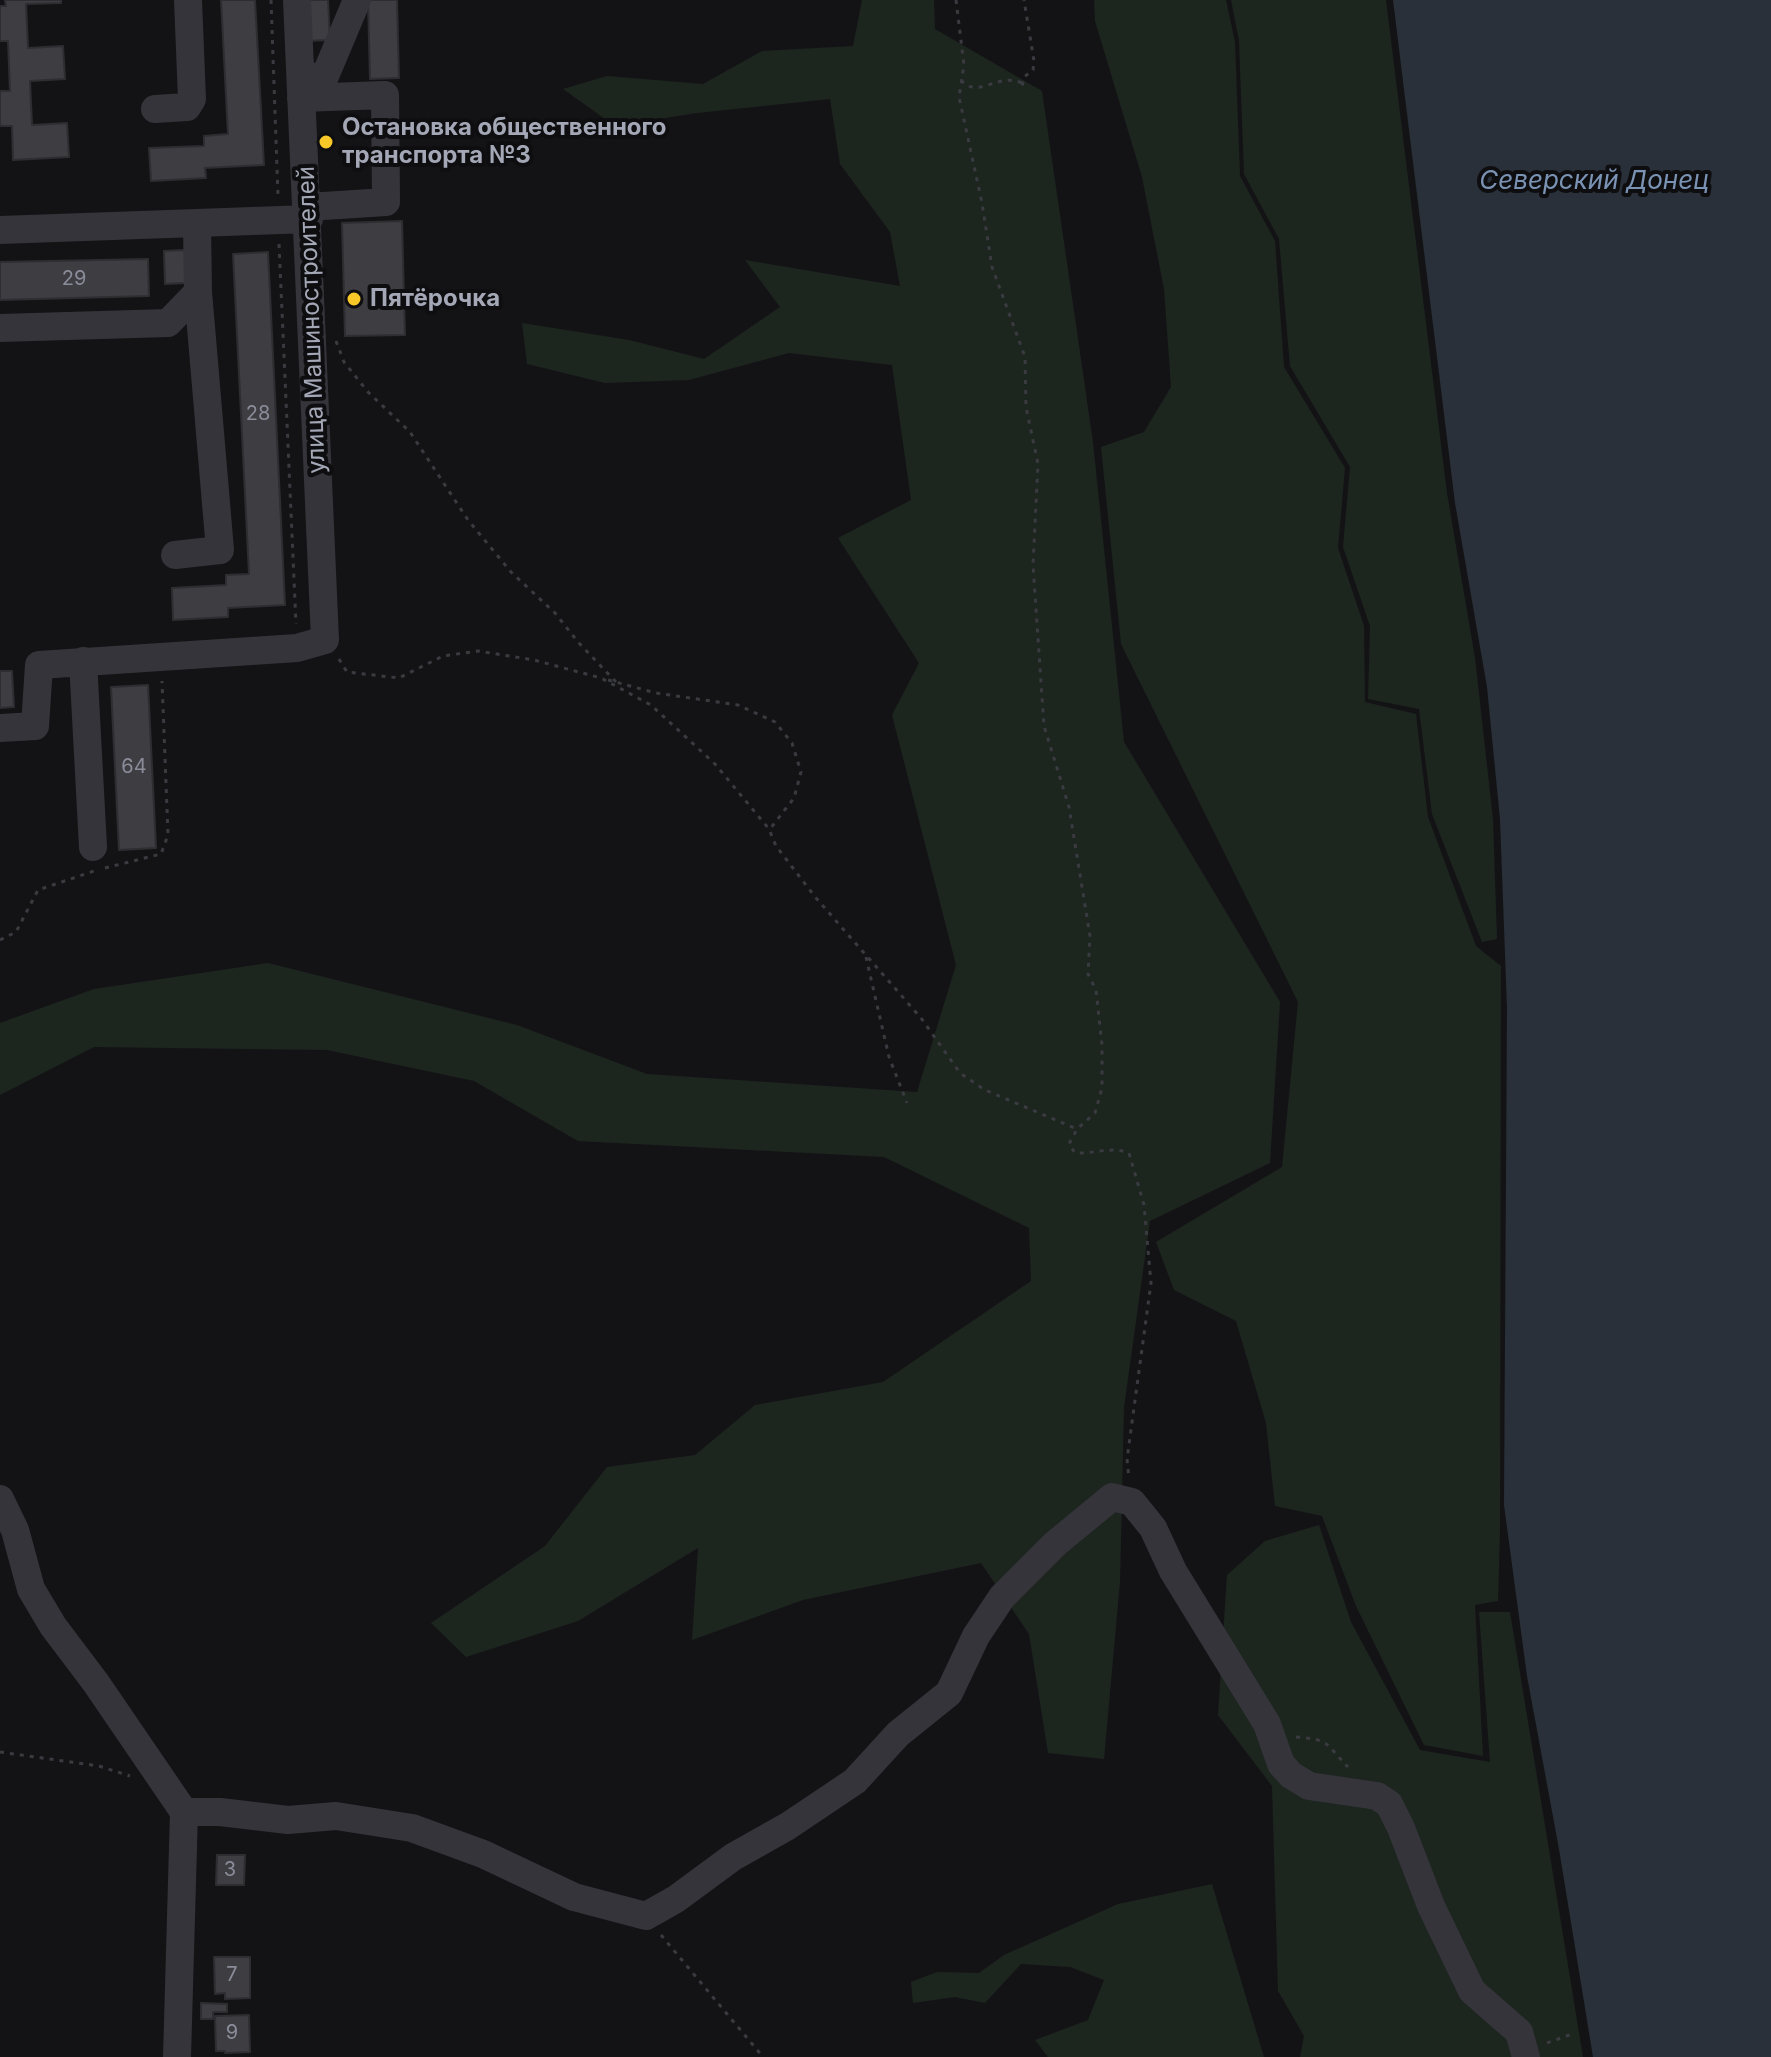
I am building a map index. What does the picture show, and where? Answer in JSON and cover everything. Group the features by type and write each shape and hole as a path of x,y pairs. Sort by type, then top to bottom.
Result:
{"street":[{"path":"155,109 187,107 192,99 188,0"},
{"name":"улица Машиностроителей","path":"297,0 309,213 325,640"},
{"path":"301,88 325,76 357,0"},
{"path":"0,230 278,220 386,202 385,95 301,88"},
{"path":"175,555 220,550 198,292 197,223"},
{"path":"0,328 168,323 198,292"},
{"path":"0,728 35,726 39,665 297,648 325,640"},
{"path":"83,661 93,847"},
{"path":"184,1812 220,1812 288,1820 336,1816 412,1828 483,1854 574,1897 646,1916 855,1781 898,1734 949,1693 976,1636 1002,1597 1090,1512 1112,1497 1132,1502 1153,1528 1173,1571 1267,1724 1281,1764 1291,1775 1309,1786 1377,1796 1389,1804 1431,1906 1472,1991 1519,2032 1525,2054"},
{"path":"0,1499 15,1530 31,1589 38,1601 184,1812 177,2057"}],"path":[{"path":"271,0 297,648"},
{"path":"956,0 964,65 959,97 992,267 1025,357 1026,407 1038,464 1033,565 1044,726 1069,807 1090,936 1088,974 1096,990 1102,1045 1102,1088 1095,1113 1077,1129 1069,1144 1075,1153 1092,1154 1113,1147 1129,1153 1144,1205 1151,1283 1127,1459 1132,1502"},
{"path":"961,80 975,89 1008,79 1022,83 1022,87 1024,77 1033,70 1034,61 1024,0"},
{"path":"332,330 344,362 368,392 410,432 468,520 511,572 555,613 616,682"},
{"path":"325,640 347,672 378,677 399,678 443,656 478,651 534,660 656,693 738,705 775,722 792,743 801,772 794,798 769,829"},
{"path":"0,940 16,932 38,890 120,863 161,854 168,835 161,657"},
{"path":"601,678 651,705 715,764 769,829 776,846 816,898 921,1018 960,1073 985,1090 1077,1129"},
{"path":"865,953 889,1057 907,1103"},
{"path":"1267,1724 1280,1733 1329,1743 1353,1771"},
{"path":"0,1752 99,1766 167,1787"},
{"path":"646,1916 763,2057"},
{"path":"1525,2054 1572,2034"}],"shaded area":[{"path":"862,0 934,0 935,29 1042,91 1093,442 1124,742 1280,1002 1270,1163 1150,1221 1124,1407 1120,1582 1104,1759 1048,1753 1029,1634 981,1563 803,1600 692,1640 698,1548 578,1621 466,1657 431,1623 545,1546 607,1467 695,1455 755,1405 883,1382 1031,1281 1029,1228 884,1157 578,1141 474,1081 327,1050 94,1047 0,1095 0,1023 94,989 268,963 517,1025 647,1074 917,1092 956,965 892,715 919,663 838,538 911,500 892,365 789,353 689,380 605,383 527,364 522,323 629,340 704,359 780,307 745,260 900,286 890,232 840,164 830,99 697,113 615,126 563,89 607,76 703,84 762,51 853,46"},
{"path":"1094,0 1226,0 1235,42 1240,176 1275,241 1284,367 1345,468 1338,548 1364,626 1365,702 1416,714 1428,817 1476,946 1501,966 1500,1531 1498,1601 1475,1605 1483,1756 1424,1745 1356,1606 1322,1516 1275,1506 1266,1423 1236,1321 1174,1290 1156,1242 1282,1167 1298,1002 1121,644 1101,447 1144,432 1171,387 1164,289 1142,177 1095,21"},
{"path":"1231,0 1386,0 1447,493 1475,658 1493,819 1497,939 1482,942 1432,814 1419,709 1368,699 1370,626 1343,547 1350,467 1290,366 1279,239 1244,174 1239,41"},
{"path":"1319,1525 1351,1622 1420,1750 1490,1762 1479,1612 1510,1612 1583,2057 1300,2057 1304,2036 1278,1991 1272,1786 1218,1715 1227,1575 1265,1541"},
{"path":"1212,1884 1264,2057 1048,2057 1035,2040 1088,2020 1104,1980 1070,1967 1021,1964 985,2003 955,1997 913,2003 911,1982 937,1972 979,1973 1004,1955 1118,1904"}],"water":[{"name":"Северский Донец","path":"1393,0 1771,0 1771,2057 1593,2057 1527,1676 1504,1505 1507,1008 1500,819 1487,687 1455,503"}],"building":[{"path":"5,0 61,0 61,3 26,4 28,48 63,46 65,79 30,81 32,125 67,123 69,157 13,160 12,126 0,126 0,91 10,91 8,41 0,41 0,6 6,6"},
{"path":"221,0 255,0 264,165 205,168 206,178 151,181 149,148 204,146 204,136 228,134"},
{"path":"303,0 328,0 330,40 304,41"},
{"path":"368,0 397,0 399,78 370,79"},
{"path":"402,221 405,335 345,336 342,223"},
{"path":"185,250 187,283 165,284 164,251"},
{"path":"268,252 285,605 228,608 228,617 173,620 172,588 226,585 226,575 249,574 233,254"},
{"path":"148,259 149,296 0,300 0,262"},
{"path":"0,671 12,671 14,707 0,708"},
{"path":"148,685 156,848 119,850 111,687"},
{"path":"217,1855 245,1855 244,1885 216,1885"},
{"path":"214,1957 250,1957 250,1998 225,1999 225,1993 215,1994"},
{"path":"201,2003 227,2004 227,2012 213,2012 213,2019 201,2019"},
{"path":"249,2015 250,2052 216,2051 215,2016"}],"place":[{"name":"Остановка общественного транспорта №3","path":"326,142"},
{"name":"Пятёрочка","path":"354,299"}]}
